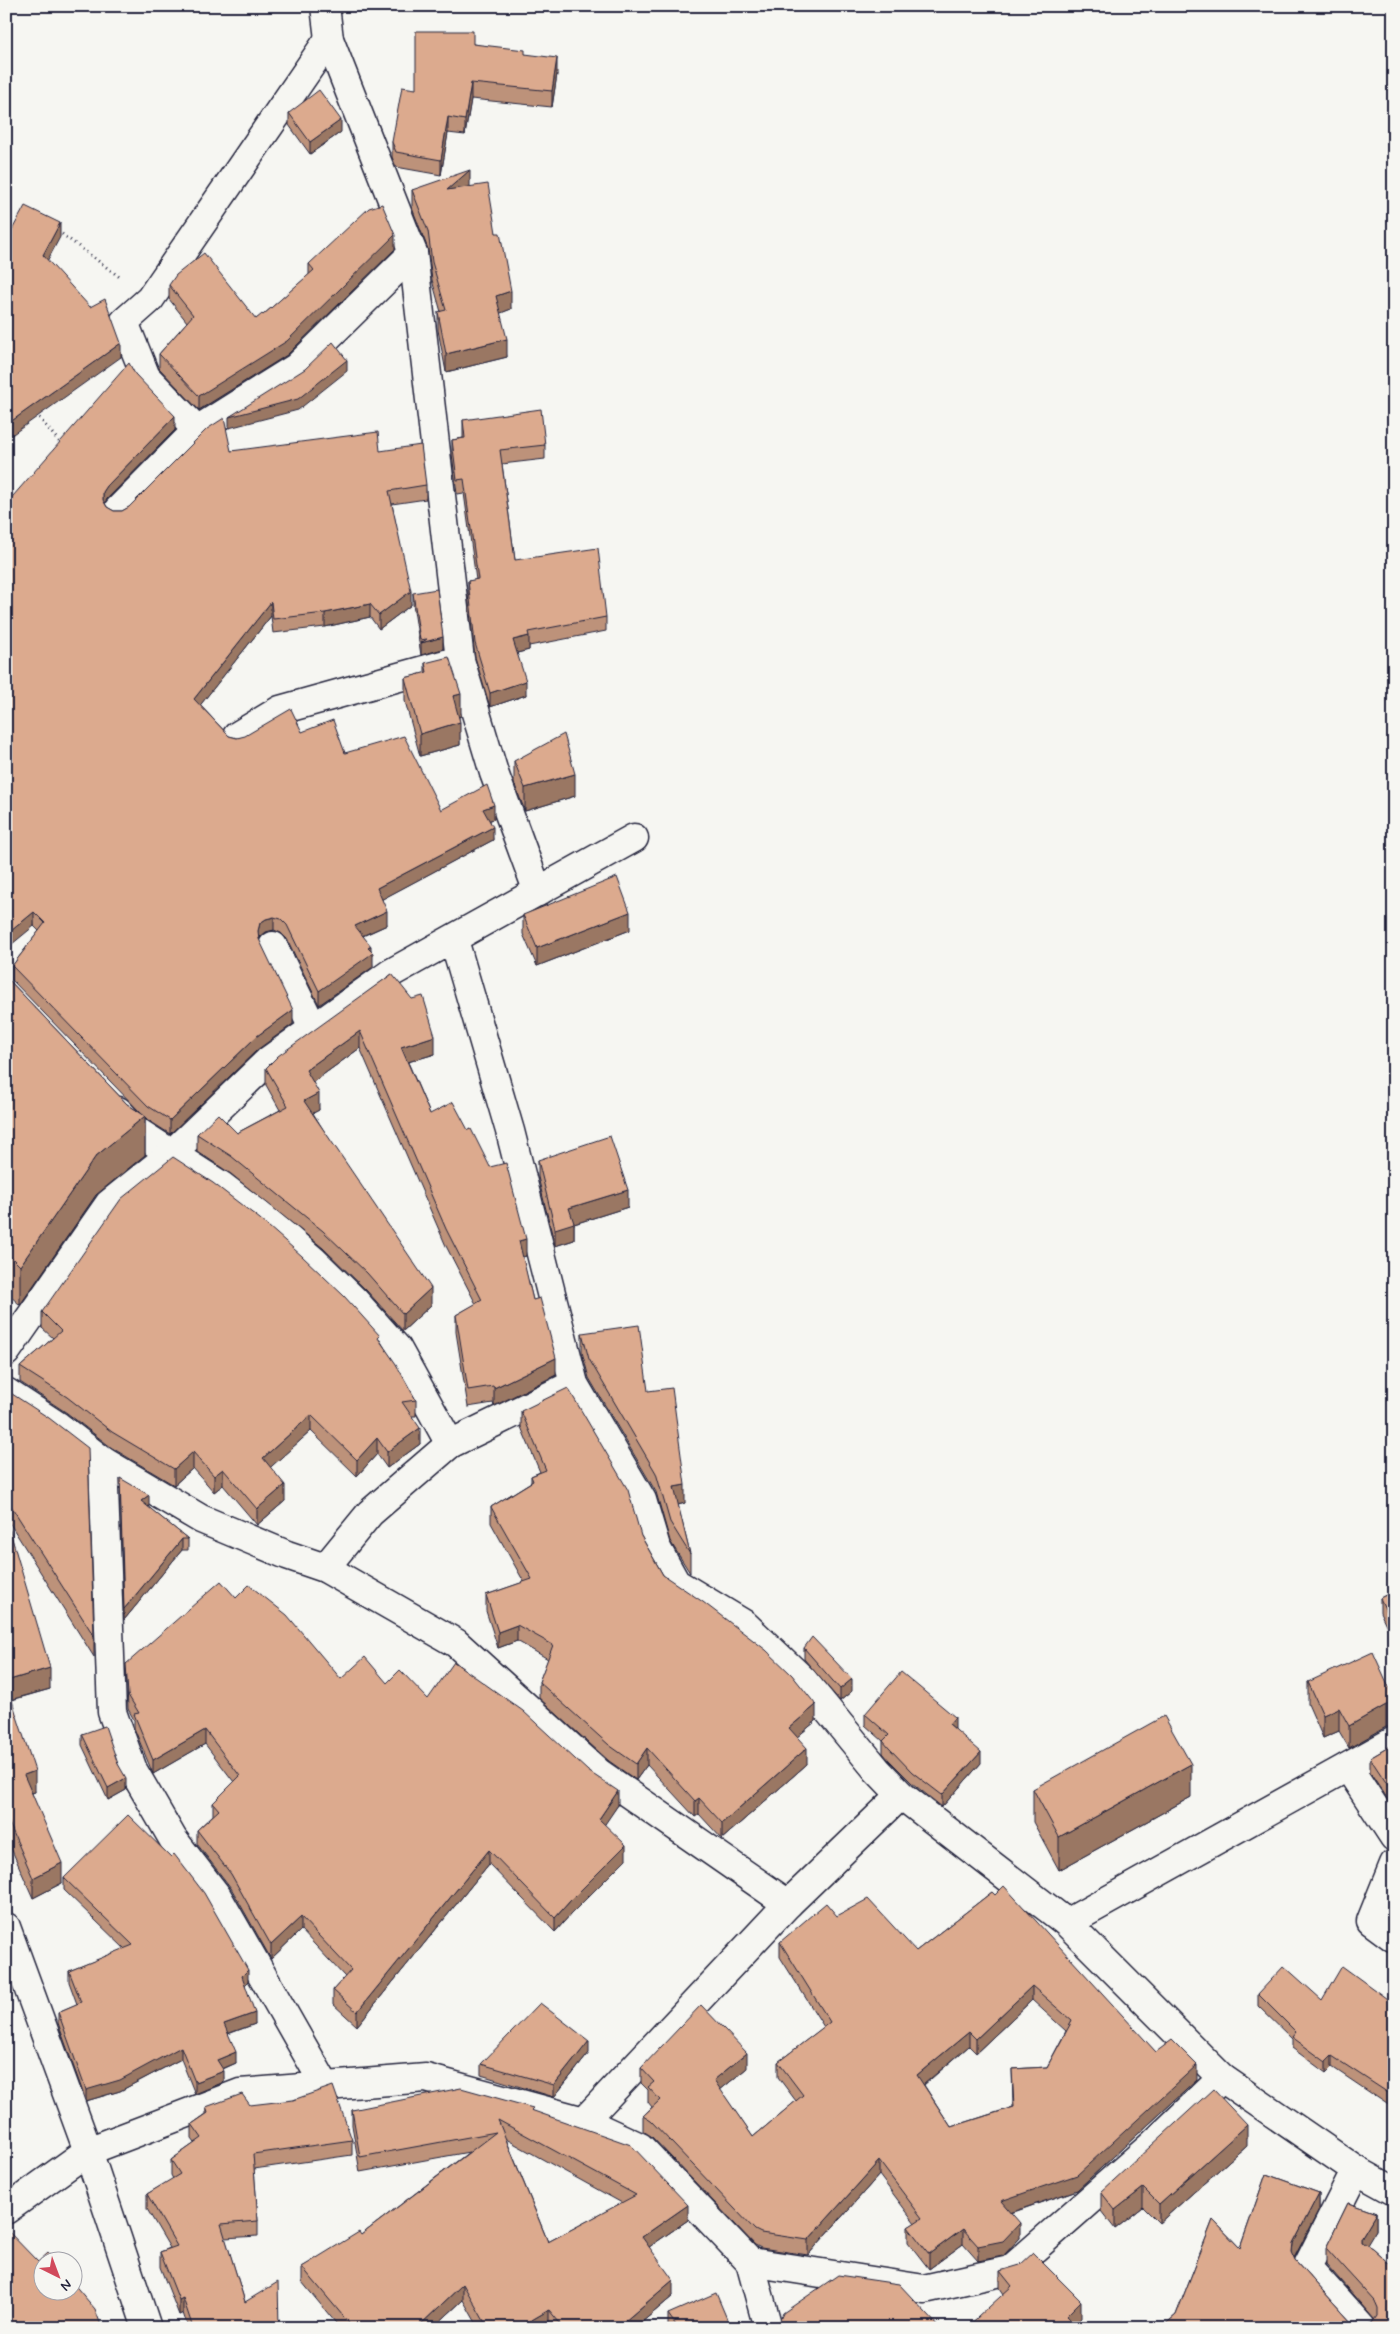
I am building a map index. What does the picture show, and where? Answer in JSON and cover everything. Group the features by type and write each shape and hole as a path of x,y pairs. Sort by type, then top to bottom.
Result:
{"street":[{"path":"325,6 329,39 413,253 460,660 494,773 538,892"},
{"path":"197,430 146,376 124,322 150,299 329,39"},
{"path":"118,510 197,430 297,368 413,253"},
{"path":"236,736 280,710 460,660"},
{"path":"6,1352 110,1204 170,1155 268,1061 391,973 454,940 634,838"},
{"path":"454,940 510,1131 574,1384 642,1500 656,1547 676,1583 744,1624 802,1680 877,1770 901,1794 1067,1923 1222,2078 1356,2170 1394,2191"},
{"path":"273,946 313,1028"},
{"path":"99,1090 138,1132 170,1155 222,1186 270,1222 355,1301 397,1348 450,1444"},
{"path":"325,1568 370,1513 450,1444 574,1384"},
{"path":"6,1392 58,1426 104,1461 201,1519 287,1556 325,1568 456,1643 599,1773 788,1904"},
{"path":"104,1461 112,1712 133,1770 173,1839 218,1896 326,2086"},
{"path":"1067,1923 1394,1741"},
{"path":"1348,1766 1394,1836"},
{"path":"584,2121 788,1904 901,1794"},
{"path":"1394,1864 1371,1921 1394,1938"},
{"path":"7,1931 88,2151 146,2328"},
{"path":"6,2210 88,2151 240,2093 426,2078 584,2121 640,2147 750,2262 768,2328"},
{"path":"750,2262 924,2289 1010,2270 1151,2146 1222,2078"},
{"path":"1356,2170 1307,2268 1362,2328"}],"path":[{"path":"6,237 17,222"},
{"path":"51,225 150,299"},
{"path":"32,410 69,452"}],"building":[{"path":"416,31 473,31 473,44 525,50 525,54 557,58 552,91 471,83 465,120 448,117 441,160 396,152 392,142 402,87 416,89"},
{"path":"319,90 341,120 310,142 289,113"},
{"path":"470,170 447,190 488,184 496,233 500,233 511,291 496,296 507,339 446,354 438,312 446,310 432,262 428,231 412,190"},
{"path":"382,204 395,235 287,341 199,396 159,354 193,315 169,285 176,275 204,253 256,319 314,270 309,264 369,208"},
{"path":"25,206 60,223 43,255 90,307 105,299 121,343 6,425 6,241"},
{"path":"333,342 347,360 298,399 229,417 305,369"},
{"path":"129,363 135,374 175,416 103,492 103,500 107,507 114,511 122,511 129,507 207,429 224,418 231,451 378,432 380,451 421,445 426,485 389,491 411,591 379,615 370,604 325,613 273,619 271,602 194,699 229,736 237,738 245,736 291,709 302,732 333,720 345,753 404,736 441,810 487,785 494,805 483,809 493,827 377,888 387,911 355,926 371,946 368,948 373,953 319,991 287,925 281,919 274,917 260,923 259,939 293,1010 257,1036 170,1120 148,1106 12,966 45,923 34,912 6,935 6,504"},
{"path":"541,409 545,445 500,450 515,560 598,548 606,617 528,632 529,636 513,640 526,681 490,693 475,643 468,581 478,579 464,479 457,480 452,440 465,438 463,420"},
{"path":"437,589 443,637 421,643 427,639 420,640 413,593"},
{"path":"449,657 461,694 453,696 460,722 420,734 405,678 427,672 425,663"},
{"path":"564,734 575,774 525,788 514,761"},
{"path":"617,877 630,912 537,948 523,915"},
{"path":"392,974 412,999 423,996 435,1036 401,1047 430,1114 453,1102 468,1130 471,1129 490,1167 506,1163 526,1239 519,1241 533,1300 540,1298 556,1358 494,1388 493,1386 468,1390 456,1315 482,1300 446,1229 360,1031 306,1070 319,1093 304,1101 431,1288 403,1314 367,1273 323,1231 231,1156 197,1134 218,1114 237,1133 288,1106 266,1068 278,1056"},
{"path":"6,977 127,1104 145,1116 96,1156 20,1266 7,1253 6,1255"},
{"path":"610,1136 628,1190 569,1208 574,1223 555,1229 538,1160"},
{"path":"173,1157 213,1183 260,1219 344,1296 380,1336 378,1338 396,1364 416,1400 402,1402 420,1428 387,1452 377,1438 357,1460 311,1415 263,1458 285,1485 257,1509 223,1469 214,1476 193,1452 174,1469 112,1432 67,1397 20,1367 61,1331 42,1312 121,1199"},
{"path":"639,1325 648,1391 672,1388 685,1485 674,1487 690,1554 670,1522 656,1473 589,1359 582,1333"},
{"path":"568,1388 628,1490 641,1536 663,1575 703,1602 766,1650 792,1675 816,1705 789,1728 807,1748 722,1823 699,1798 695,1801 647,1748 636,1764 609,1745 539,1682 553,1645 517,1625 498,1632 486,1595 532,1579 491,1507 533,1481 531,1476 546,1470 521,1411"},
{"path":"6,1390 49,1418 88,1448 94,1636 6,1498"},
{"path":"120,1478 149,1495 141,1501 188,1539 182,1539 124,1609"},
{"path":"6,1518 50,1668 6,1681"},
{"path":"221,1581 236,1598 249,1585 287,1615 341,1679 365,1657 387,1683 400,1670 428,1699 454,1662 523,1711 588,1771 618,1791 599,1819 626,1845 555,1918 489,1850 357,2012 333,1990 351,1970 301,1917 271,1945 231,1874 197,1830 219,1810 213,1803 240,1776 205,1730 153,1760 134,1714 139,1713 128,1695 126,1664"},
{"path":"1394,1591 1394,1628 1380,1598"},
{"path":"812,1637 852,1679 840,1689 804,1648"},
{"path":"1373,1652 1394,1698 1394,1704 1386,1705 1349,1726 1339,1708 1323,1715 1308,1682"},
{"path":"901,1672 955,1717 949,1724 981,1752 942,1795 912,1772 889,1748 883,1741 889,1735 865,1714"},
{"path":"6,1683 35,1771 24,1775 62,1863 33,1878 6,1816"},
{"path":"1164,1716 1191,1764 1059,1837 1033,1789"},
{"path":"105,1726 118,1764 126,1778 108,1788 82,1734"},
{"path":"1394,1744 1394,1793 1393,1793 1370,1758"},
{"path":"128,1815 171,1857 174,1854 204,1893 248,1970 242,1976 255,2013 224,2024 236,2052 217,2060 224,2071 195,2082 181,2047 120,2080 86,2090 58,2012 81,2002 69,1971 133,1945 64,1878"},
{"path":"1004,1886 1156,2052 1172,2040 1197,2065 1077,2175 1001,2201 1020,2223 1003,2241 978,2246 963,2229 929,2254 908,2227 922,2218 879,2161 808,2240 761,2233 755,2230 651,2121 643,2116 660,2100 648,2087 654,2082 641,2068 701,2005 747,2053 714,2080 753,2137 803,2095 778,2062 830,2022 780,1942 826,1903 837,1916 868,1899 916,1951 992,1892 995,1895","holes":["1032,1986 1072,2021 1047,2067 1012,2069 1014,2107 951,2127 917,2075 969,2032 976,2039"]},
{"path":"1284,1966 1322,2000 1342,1966 1394,2004 1394,2088 1390,2094 1332,2056 1326,2062 1292,2037 1296,2032 1258,1994"},
{"path":"540,2003 589,2041 554,2085 481,2064"},
{"path":"6,2081 11,2090 6,2092"},
{"path":"333,2086 352,2140 253,2154 258,2221 221,2224 245,2302 278,2282 279,2328 193,2328 183,2298 179,2300 160,2252 177,2246 147,2194 180,2174 171,2160 202,2138 192,2124 208,2113 206,2107 242,2094 250,2105 293,2100"},
{"path":"461,2088 533,2108 531,2110 631,2145 688,2205 642,2237 673,2280 617,2328 564,2328 549,2310 518,2328 488,2328 463,2284 419,2328 353,2328 302,2267 359,2232 361,2235 496,2132 360,2157 352,2110","holes":["498,2120 636,2195 548,2242"]},
{"path":"1213,2089 1247,2125 1159,2204 1143,2188 1115,2210 1101,2192"},
{"path":"1266,2174 1319,2193 1293,2243 1292,2253 1295,2260 1351,2322 1357,2326 1365,2326 1372,2323 1377,2316 1377,2308 1374,2301 1326,2248 1348,2203 1376,2213 1361,2238 1361,2242 1372,2248 1394,2268 1394,2328 1161,2328 1176,2315 1213,2220 1240,2248"},
{"path":"6,2229 32,2256 32,2302 82,2302 82,2294 95,2309 102,2328 6,2328"},
{"path":"1033,2253 1081,2301 1066,2316 1078,2328 966,2328 1012,2286 1000,2271 1020,2265"},
{"path":"838,2275 899,2284 940,2328 763,2328 765,2326 773,2326 779,2322 783,2313"},
{"path":"716,2293 730,2326 729,2328 678,2328 668,2314"}]}
